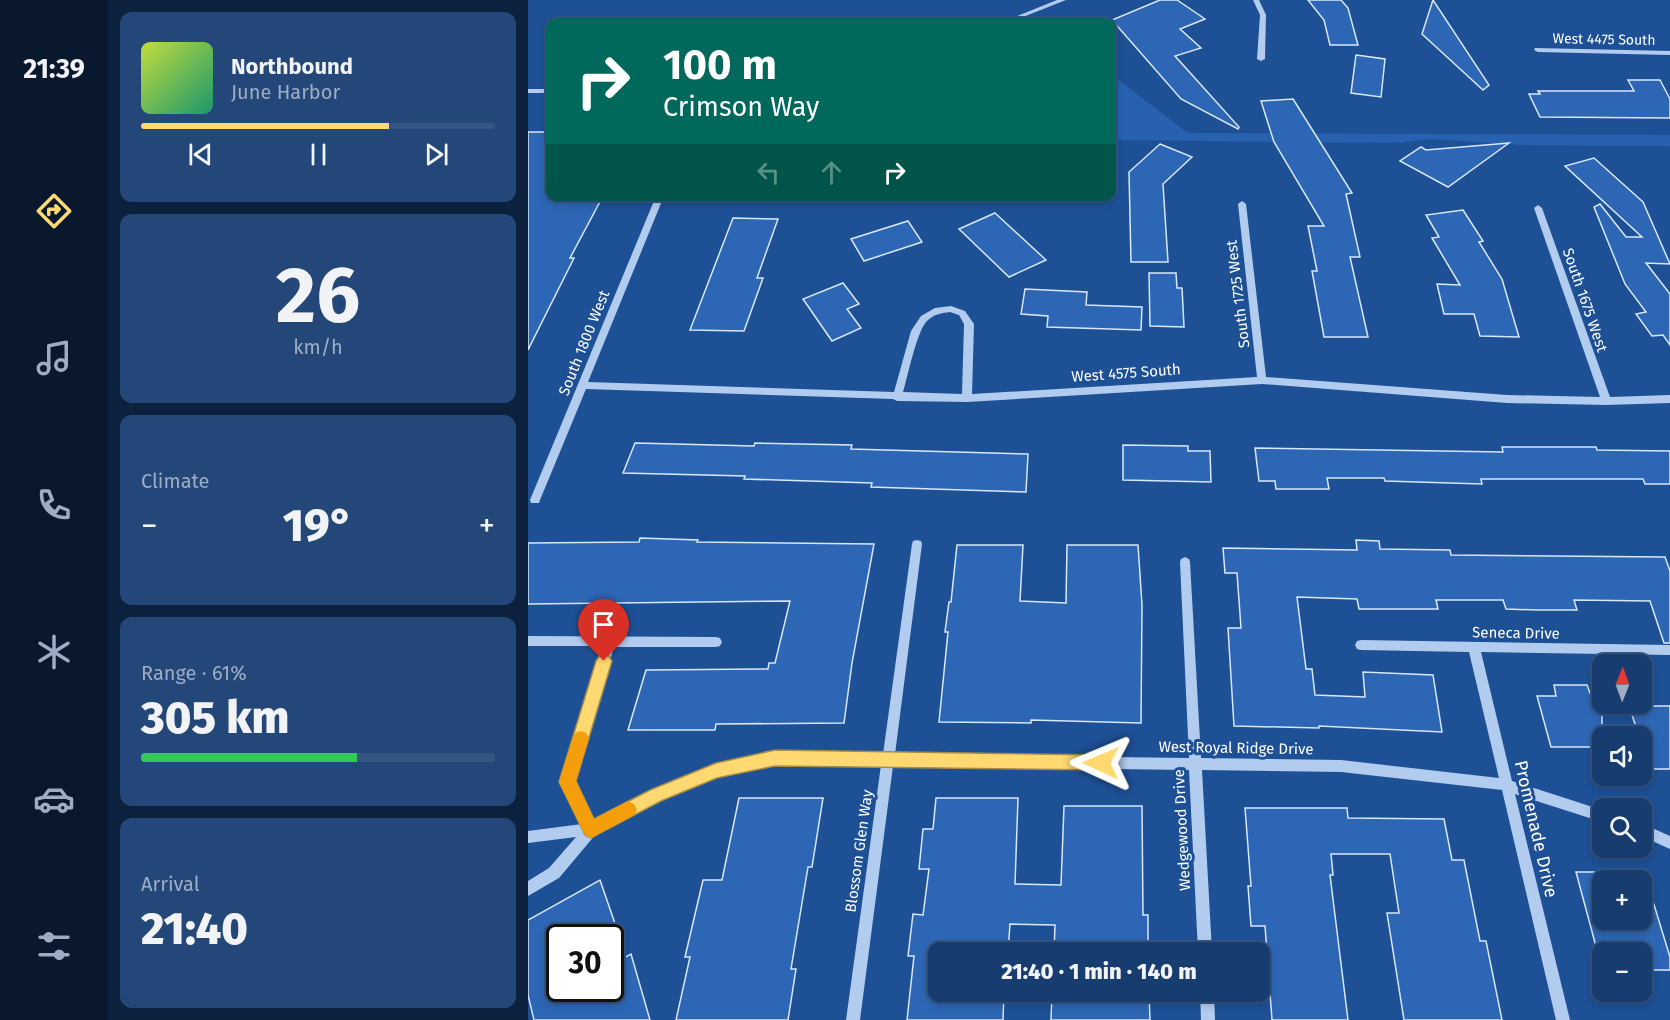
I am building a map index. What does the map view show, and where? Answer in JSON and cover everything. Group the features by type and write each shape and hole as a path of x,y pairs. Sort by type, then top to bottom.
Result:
{"street":[{"path":"1042,0 1050,5"},
{"path":"1016,18 1063,0"},
{"path":"1257,0 1263,15 1262,59"},
{"name":"West 4475 South","path":"1538,50 1670,53"},
{"path":"528,91 546,91"},
{"name":"South 1800 West","path":"536,500 658,201"},
{"name":"South 1725 West","path":"1242,204 1262,380"},
{"name":"South 1675 West","path":"1538,208 1606,401"},
{"path":"897,397 916,331 924,318 938,310 951,309 962,313 969,324 968,398"},
{"name":"West 4575 South","path":"583,385 968,398 1262,380 1507,399 1606,401 1670,399"},
{"name":"Blossom Glen Way","path":"853,1020 917,544"},
{"name":"Wedgewood Drive","path":"1185,562 1205,942"},
{"path":"528,640 716,642"},
{"path":"591,829 567,782 610,641"},
{"name":"Seneca Drive","path":"1361,645 1670,650"},
{"name":"Promenade Drive","path":"1474,647 1563,1020"},
{"name":"West Royal Ridge Drive","path":"528,837 591,829 656,795 716,771 775,758 1341,766 1507,785 1592,813"},
{"name":"West Royal Ridge Drive","path":"528,889 554,873 591,829"},
{"path":"1652,835 1670,843"},
{"path":"1207,1002 1208,1020"}],"shaded area":[{"path":"1116,78 1188,133 1670,135 1670,146 1519,145 1431,139 1394,143 1116,140"},
{"path":"680,201 1103,201 1103,202"}],"building":[{"path":"1160,0 1177,0 1205,19 1180,29 1201,48 1175,56 1239,127 1238,129 1181,99 1116,25 1116,18"},
{"path":"1308,0 1341,0 1348,8 1358,45 1330,45 1324,20"},
{"path":"1433,0 1489,85 1483,90 1422,34"},
{"path":"1356,55 1385,59 1381,97 1351,93"},
{"path":"1628,80 1660,80 1670,99 1670,118 1540,117 1529,94 1540,94 1538,91 1634,91"},
{"path":"1293,99 1352,193 1346,194 1360,257 1350,257 1368,337 1324,337 1312,271 1317,271 1308,226 1324,226 1274,142 1261,101"},
{"path":"528,132 546,132 546,201 600,201 570,258 574,258 528,350"},
{"path":"1509,143 1448,187 1400,161 1421,147 1426,150"},
{"path":"1160,144 1192,157 1163,184 1168,262 1131,262 1129,172"},
{"path":"1594,158 1643,202 1670,264 1646,263 1670,294 1670,345 1663,335 1652,336 1636,314 1646,312 1625,284 1594,207 1600,204 1626,237 1642,237 1565,166"},
{"path":"1463,210 1483,241 1479,242 1502,279 1519,337 1480,336 1474,314 1444,314 1437,284 1460,285 1432,238 1439,237 1426,215"},
{"path":"995,213 1046,260 1009,277 959,229"},
{"path":"733,218 778,219 757,278 763,278 744,331 690,330"},
{"path":"908,221 922,242 864,261 851,239"},
{"path":"1149,273 1176,273 1177,288 1182,288 1184,327 1150,326"},
{"path":"843,283 859,304 847,309 861,328 832,341 803,299"},
{"path":"1025,289 1087,292 1086,305 1142,307 1141,330 1047,327 1048,316 1021,314"},
{"path":"635,443 754,446 755,443 852,445 851,449 1028,454 1026,492 871,487 872,483 744,479 745,476 623,473"},
{"path":"1123,445 1188,446 1188,451 1210,451 1211,482 1123,480"},
{"path":"1502,447 1596,447 1597,450 1670,451 1670,484 1645,484 1643,479 1481,479 1482,484 1385,481 1384,478 1327,478 1329,489 1276,489 1275,481 1259,481 1255,448 1503,452"},
{"path":"640,538 698,540 697,542 874,544 852,663 844,723 716,724 715,730 628,730 646,670 768,669 769,663 775,663 790,601 528,604 528,543 639,542"},
{"path":"1356,540 1379,541 1380,549 1450,550 1451,555 1665,557 1670,571 1670,643 1664,643 1650,601 1574,600 1577,610 1506,609 1503,600 1436,600 1438,609 1359,609 1357,599 1297,597 1306,669 1312,669 1315,695 1365,697 1363,672 1433,675 1442,732 1319,726 1319,728 1234,726 1228,628 1241,628 1237,573 1225,573 1223,548 1357,550"},
{"path":"957,545 1023,545 1020,601 1066,603 1067,545 1138,545 1142,605 1141,723 1031,720 1031,723 939,722 948,632 945,632 949,602 951,602"},
{"path":"1554,685 1587,685 1592,693 1592,714 1602,714 1602,726 1592,726 1592,747 1551,747 1537,696 1556,696"},
{"path":"1652,706 1670,706 1670,769 1652,769 1652,726 1636,726 1632,714 1652,714"},
{"path":"739,798 823,798 812,867 808,867 791,969 796,969 788,1020 676,1020 690,957 685,957 703,880 722,880"},
{"path":"936,798 1018,798 1015,884 1061,885 1064,806 1142,806 1143,915 1148,915 1148,942 1054,942 1055,925 1010,924 1009,942 928,942 928,1002 1004,1002 1003,1020 907,1020 914,956 908,956 913,914 923,915 929,869 919,869 923,829 933,829"},
{"path":"1245,808 1347,808 1348,818 1444,819 1452,860 1464,860 1480,941 1486,941 1502,1020 1404,1020 1387,913 1399,913 1390,854 1331,854 1333,875 1330,875 1348,1020 1272,1020 1270,942 1266,942 1265,926 1251,926 1248,886 1251,886"},
{"path":"1576,872 1592,872 1592,930 1652,930 1652,898 1670,957 1670,970 1652,970 1652,942 1595,942"},
{"path":"600,880 615,924 546,924 546,1002 624,1002 624,958 631,954 650,1020 534,1020 528,995 528,920"},
{"path":"1052,1002 1149,1002 1150,1020 1051,1020"}],"slow traffic":[{"path":"581,738 567,782 591,829 628,810"}],"route":[{"path":"604,661 567,782 591,829 656,795 716,771 775,758 1101,763"}]}
